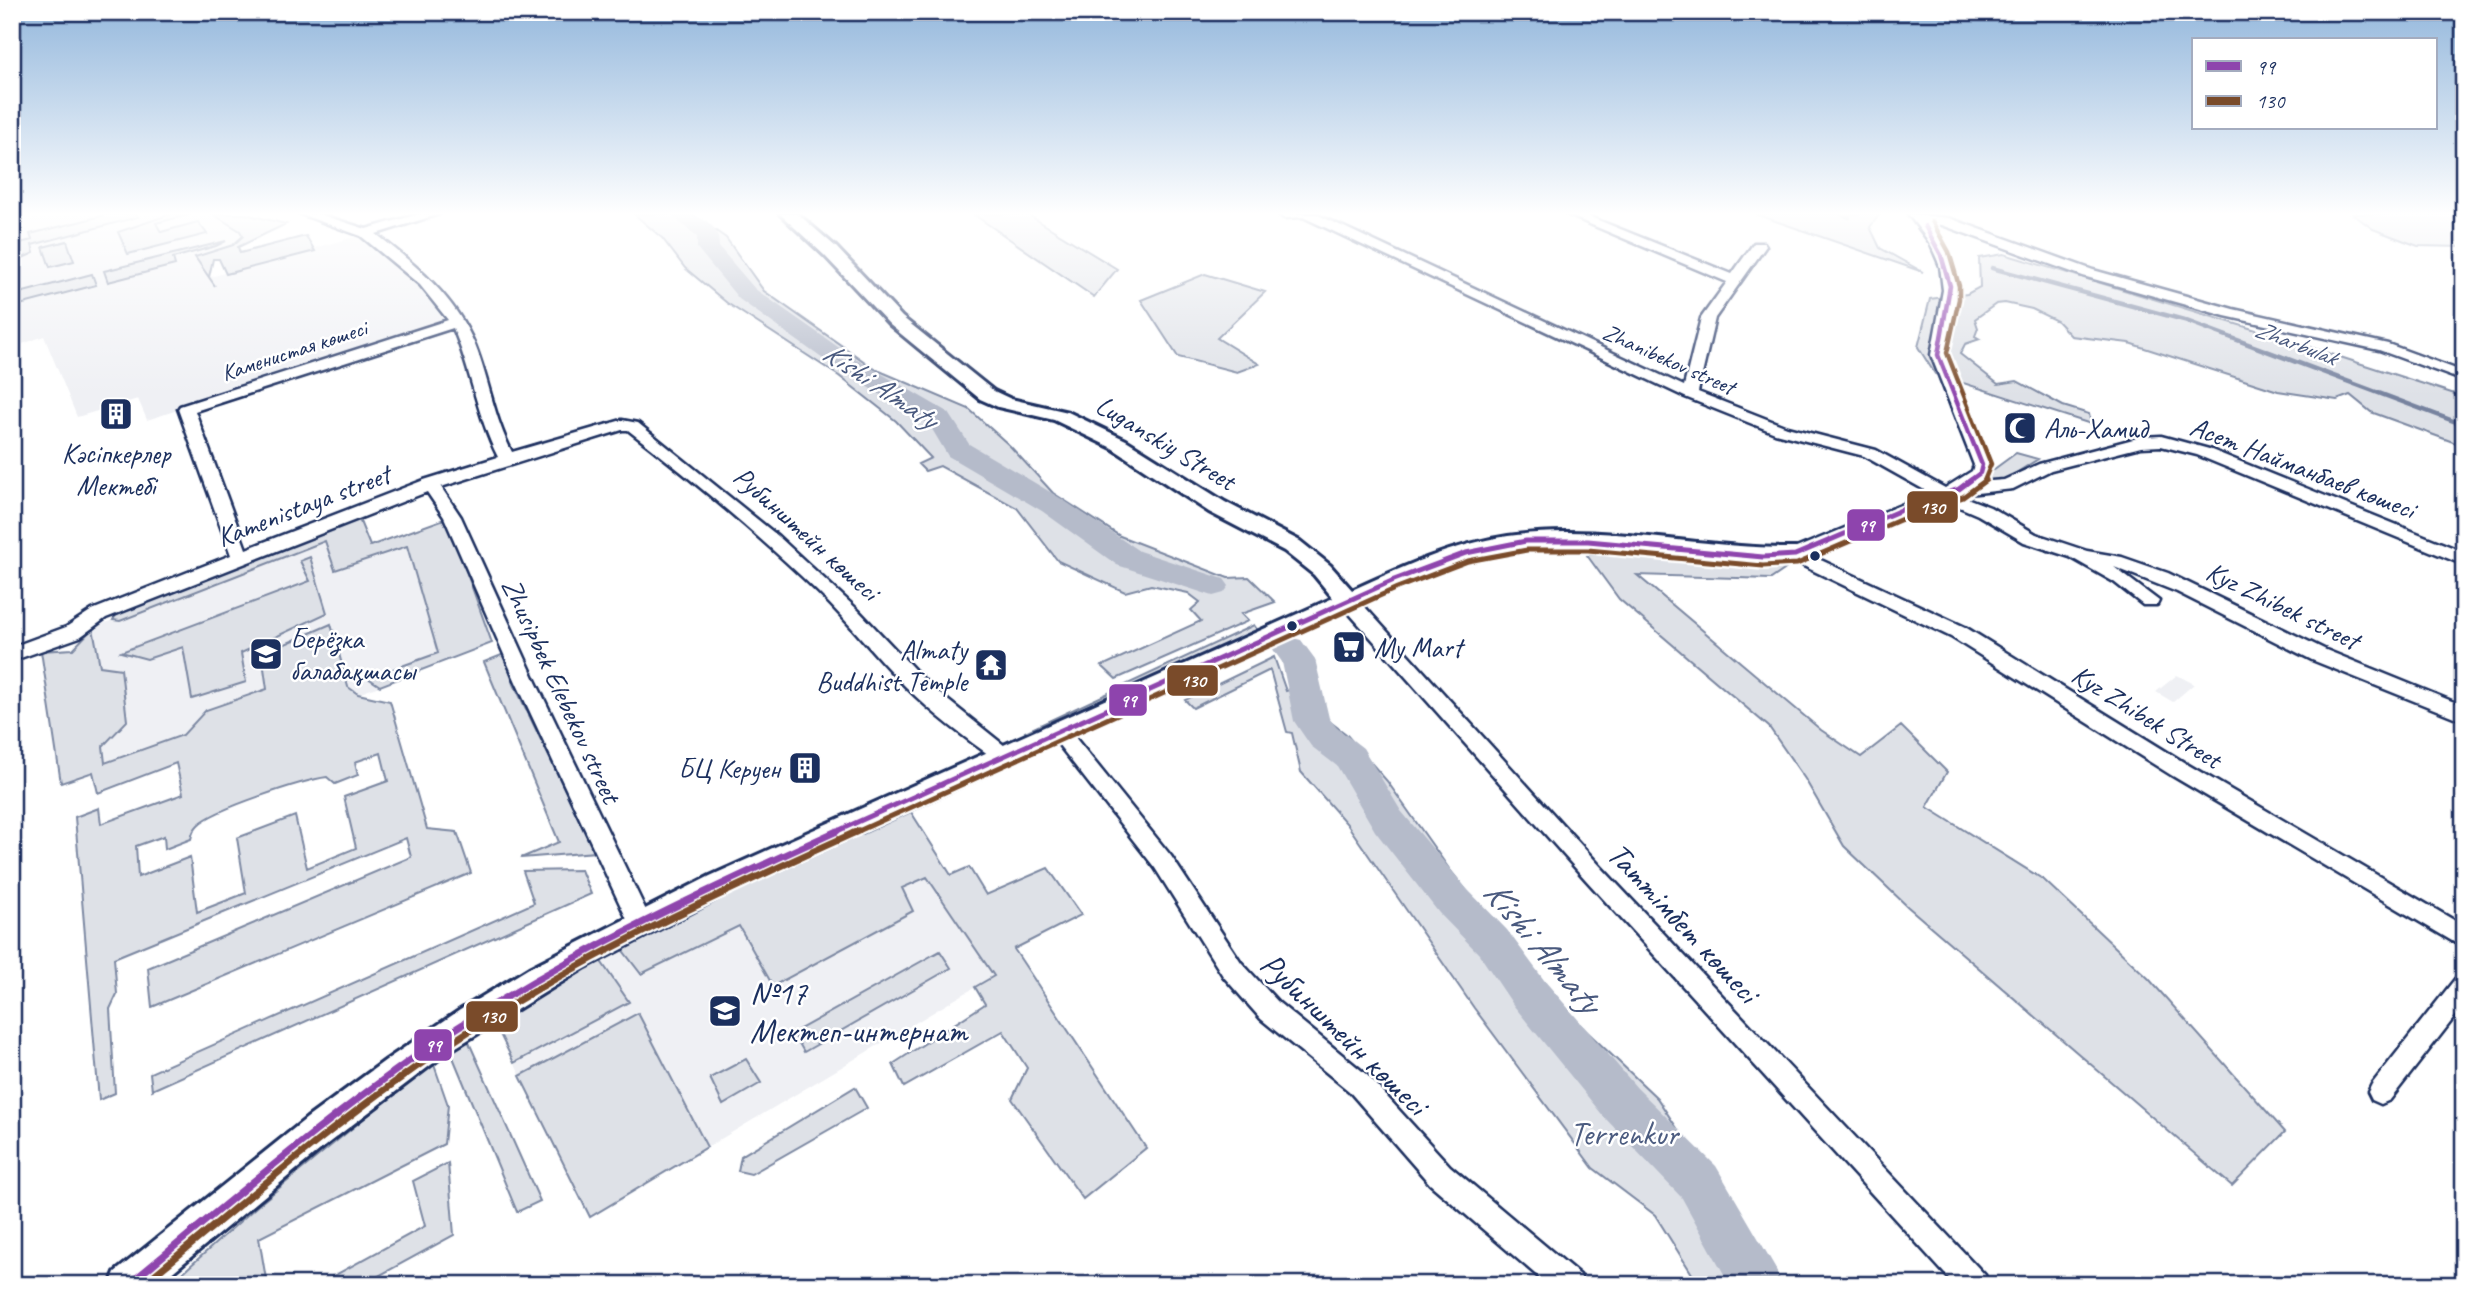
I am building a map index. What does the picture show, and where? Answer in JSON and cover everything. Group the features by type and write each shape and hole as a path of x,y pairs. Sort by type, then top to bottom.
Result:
{"street":[{"path":"418,275 445,303 469,348 493,435 506,457"},
{"name":"Luganskiy Street","path":"852,275 896,321 976,387 1005,403 1057,415 1119,444 1217,508 1292,546 1322,570 1348,600"},
{"name":"Zhanibekov street","path":"1433,275 1690,394 1782,430 1870,453 1951,492"},
{"path":"1720,275 1736,281"},
{"path":"1690,394 1707,318 1740,275"},
{"path":"128,1285 360,1099 437,1042 564,964 640,923 1003,755 1348,600 1427,566 1497,545 1526,541 1588,541 1763,556 1795,555 1951,492 1980,473 1982,465 1938,355 1938,339 1951,292 1948,275"},
{"path":"2093,275 2230,313 2383,347 2464,377"},
{"name":"Каменистая көшесі","path":"241,558 186,410 456,322"},
{"name":"Kamenistaya street","path":"12,654 73,632 92,617 430,484 506,457 622,425"},
{"name":"Рубинштейн көшесі","path":"622,425 632,426 733,507 851,614 913,682 966,729 1003,755"},
{"name":"Асет Найманбаев көшесі","path":"1951,492 2007,485 2045,467 2141,442 2161,441 2203,452 2464,559"},
{"name":"Zhusipbek Elebekov street","path":"430,484 454,516 478,577 640,923"},
{"name":"Kyz Zhibek street","path":"1951,492 2030,538 2076,553 2126,562 2193,592 2339,665 2464,714"},
{"name":"Kyz Zhibek street","path":"2076,553 2120,578 2150,601"},
{"name":"Kyz Zhibek Street","path":"1795,555 1958,632 2178,769 2464,938"},
{"name":"Таттімбет көшесі","path":"1348,600 1594,874 1975,1285"},
{"name":"Рубинштейн көшесі","path":"1058,730 1163,862 1232,969 1270,1011 1358,1083 1440,1175 1570,1285"},
{"path":"2381,1092 2464,986"}],"shaded area":[{"path":"12,275 210,275 210,277 219,275 410,275 450,321 147,420 138,399 77,417 44,336 12,348"},
{"name":"Берёзка балабақшасы","path":"447,518 492,643 98,793 93,772 76,778 63,659 93,628 113,620 118,612 359,519 370,546"},
{"path":"2177,675 2194,684 2173,702 2156,692"},
{"name":"№17 Мектеп-интернат","path":"927,877 994,976 590,1217 494,1022 646,933"}],"green space":[{"path":"90,275 96,285 12,307 12,295"},
{"path":"105,275 137,275 108,282"},
{"path":"693,275 752,275 764,291 875,369 969,409 1010,446 1053,493 1120,536 1228,578 1249,577 1275,602 1241,614 1248,621 1116,679 1102,666 1201,621 1191,610 1200,602 1188,593 1151,585 1125,592 1058,561 1017,508 940,466 925,471 918,464 931,458 896,421 839,376 727,303"},
{"path":"1061,275 1112,275 1094,297"},
{"path":"1204,275 1265,292 1217,338 1259,364 1237,372 1178,357 1141,300"},
{"path":"1980,275 2072,275 2464,397 2464,446 2371,412 2350,395 2337,400 2278,391 2129,343 2071,336 2057,321 2032,309 2005,303 1996,304 1975,319 1978,328 1975,336 1980,339 1965,344 1960,354 1998,384 2017,381 2063,406 2089,414 2091,424 1935,374 1918,347 1930,299 1967,294 1980,287"},
{"path":"2016,453 2038,459 2008,478 1971,486"},
{"path":"447,518 492,643 380,686 368,678 438,653 407,546 335,570 325,541 120,621 113,620 118,612 359,519 370,546"},
{"path":"1586,554 1787,568 1771,579 1637,575 1821,730 1861,757 1901,726 1947,772 1927,807 2044,880 2149,979 2285,1132 2232,1186 1908,907 1844,846 1805,779 1769,727 1619,599"},
{"path":"310,557 327,613 241,653 246,682 192,699 183,647 147,659 121,652 310,581 300,561"},
{"path":"331,624 348,687 358,694 390,701 427,829 457,832 471,873 152,1007 148,968 411,857 406,838 114,958 117,994 110,1009 115,1093 99,1100 75,817 99,808 101,824 183,794 176,763 98,793 93,772 61,783 41,651 73,649 93,628 100,666 121,669 127,721 103,746 105,763 183,735 206,710 267,689 262,654","holes":["381,753 388,781 344,797 356,848 307,868 295,816 237,838 246,893 197,912 190,857 138,877 136,846 164,836 165,849 191,839 198,825 207,818 240,804 316,779 327,777 335,784 358,775 355,762"]},
{"path":"1254,625 1258,631 1028,738 1025,732"},
{"path":"504,654 514,684 595,852 521,858 559,842 484,662"},
{"name":"Terrenkur","path":"1274,657 1286,691 1314,682 1320,714 1346,734 1387,781 1450,870 1559,1005 1657,1098 1741,1225 1774,1285 1699,1285 1655,1215 1593,1168 1474,1008 1347,824 1301,772 1292,733 1287,732 1270,670 1193,708 1185,700"},
{"path":"911,812 951,875 969,867 986,895 1048,868 1081,915 1014,949 1146,1148 1083,1199 1012,1099 1027,1068 1003,1031 904,1087 893,1064 985,1004 975,987 994,976 927,877 902,888 913,911 773,986 739,926 641,974 621,948 646,933"},
{"path":"581,870 591,894 152,1090 150,1073 534,903 523,871"},
{"path":"940,951 951,968 804,1052 793,1033"},
{"path":"600,960 629,1002 514,1063 494,1022"},
{"path":"638,1013 707,1147 590,1217 520,1076"},
{"path":"467,1038 540,1201 517,1212 450,1050"},
{"path":"746,1059 761,1083 723,1105 710,1078"},
{"path":"433,1062 448,1105 444,1144 259,1238 267,1285 169,1285 256,1207"},
{"path":"855,1087 867,1108 751,1174 738,1171 741,1156"},
{"path":"448,1163 454,1235 362,1285 317,1285 425,1226 413,1181"}],"waterway":[{"name":"Kіshі Almaty","path":"730,275 747,294 842,361 939,419 958,450 1052,505 1128,558 1213,586"},
{"name":"Zharbulak","path":"2016,275 2184,320 2464,425"},
{"name":"Kіshі Almaty","path":"1289,648 1298,659 1312,721 1324,737 1350,757 1388,821 1453,901 1493,942 1529,993 1621,1103 1699,1182 1757,1285"}],"transit line":[{"name":"99","path":"128,1285 360,1098 457,1029 555,969 604,942 754,869 1394,580 1466,553 1526,541 1588,541 1763,557 1795,555 1920,502 1959,489 1980,473 1982,465 1938,355 1950,286 1947,275"},
{"name":"130","path":"142,1285 368,1102 463,1035 560,976 761,875 1397,588 1468,561 1527,550 1588,550 1763,566 1797,564 1923,510 1963,497 1987,479 1991,464 1947,353 1959,299 1956,275"}],"place":[{"name":"Кәсіпкерлер Мектебі","path":"116,414"},
{"name":"Аль-Хамид","path":"2020,428"},
{"name":"My Mart","path":"1349,647"},
{"name":"Берёзка балабақшасы","path":"266,654"},
{"name":"Almaty Buddhist Temple","path":"991,665"},
{"name":"БЦ Керуен","path":"805,768"},
{"name":"№17 Мектеп-интернат","path":"725,1011"}]}
